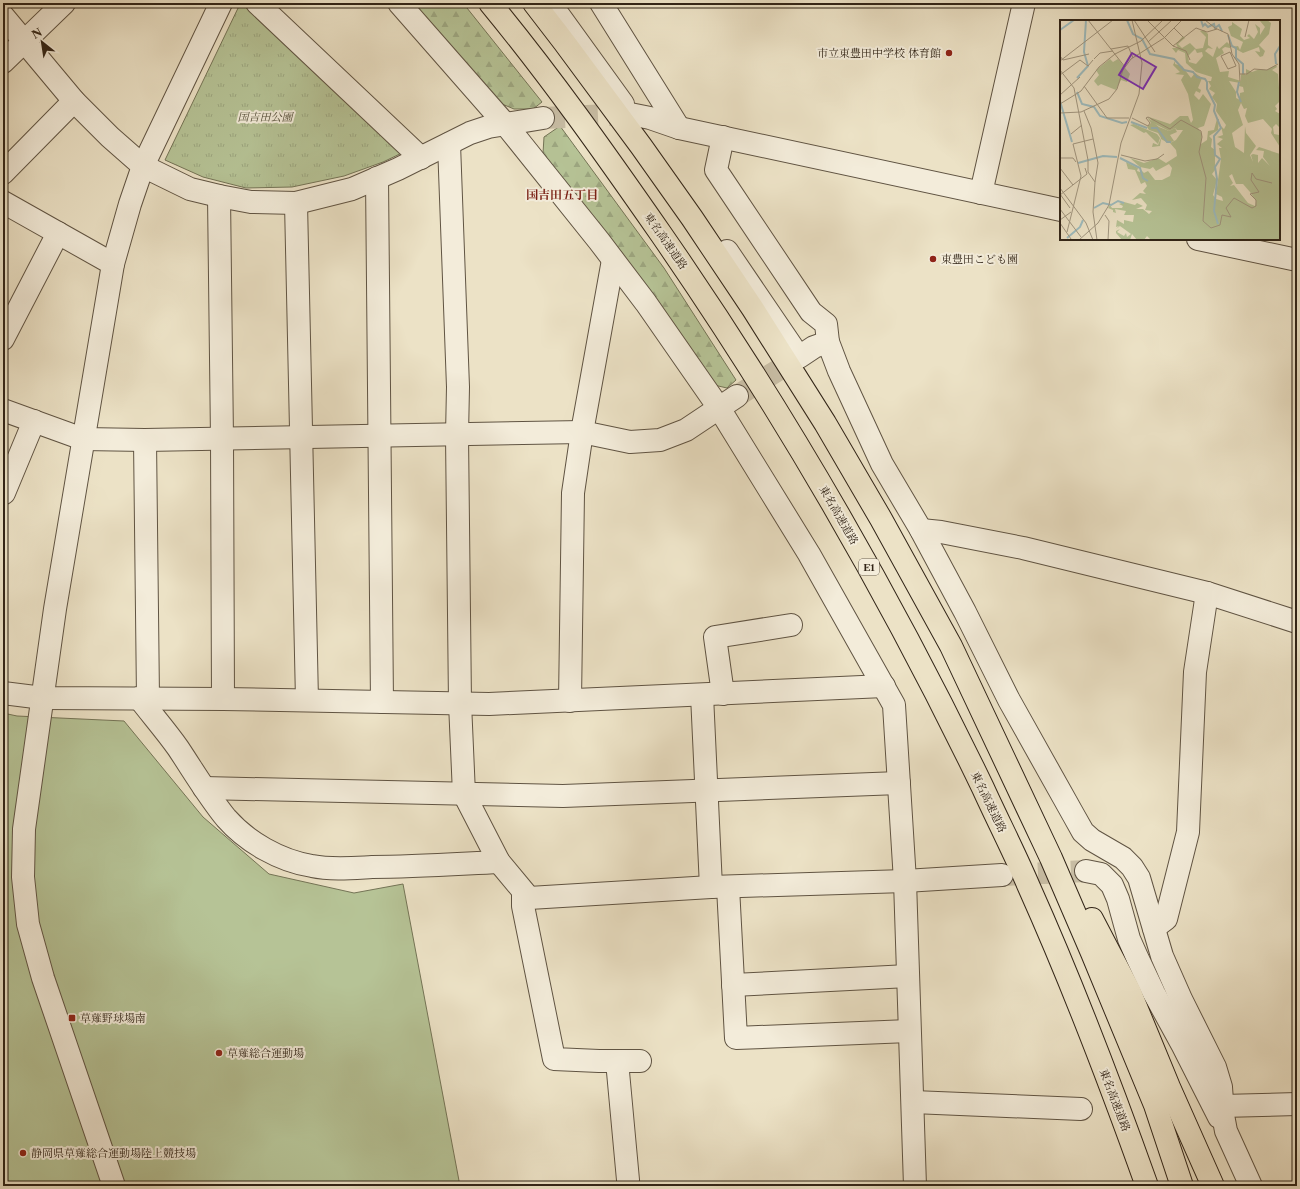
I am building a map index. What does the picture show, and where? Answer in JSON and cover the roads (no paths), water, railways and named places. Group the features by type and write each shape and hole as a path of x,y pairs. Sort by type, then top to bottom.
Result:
{"highway":[{"name":"東名高速道路","path":"490,3 509,26 610,161 687,272 729,335 800,448 871,571 951,723 1029,887 1087,1027 1147,1186"},
{"path":"534,3 641,146 692,218 753,309 825,423 881,519 951,646 1129,990 1169,1087 1213,1186"},
{"path":"951,646 1051,858 1092,953 1155,1106 1182,1186"}],"street":[{"path":"3,62 64,3"},
{"path":"114,1186 43,978 28,924 23,877 24,829 55,609 113,264 130,204 143,166 221,3"},
{"path":"256,3 421,158"},
{"path":"399,3 506,125 646,303 719,408 809,554 894,705 904,881 915,1186"},
{"path":"550,3 713,231 799,357 814,347 828,342"},
{"path":"601,3 679,128"},
{"path":"981,194 1024,3"},
{"path":"3,16 74,101 110,137 143,166 190,188 219,196 252,202 296,203 352,189 421,158 470,133 488,127 543,118"},
{"path":"3,173 74,101"},
{"path":"630,114 650,118 679,128 1060,210"},
{"path":"723,137 716,170 810,312 826,324 828,342 839,372 882,464 921,530 965,612 1009,700 1083,832 1100,846 1123,858 1132,867 1139,878 1162,956 1215,1067 1221,1087 1226,1131"},
{"path":"449,144 458,387 457,435 460,703 464,794 499,862 529,898 720,887 904,881 1002,875"},
{"path":"377,178 382,702"},
{"path":"219,196 223,699"},
{"path":"3,202 113,264"},
{"path":"296,203 307,700"},
{"path":"3,339 58,233"},
{"path":"1203,240 1297,260"},
{"path":"570,701 573,493 582,432 613,260"},
{"path":"3,410 83,439 145,440 301,438 582,432 630,442 660,440 686,430 737,396"},
{"path":"3,492 4,493 34,421"},
{"path":"145,440 143,698 204,788 227,819 244,836 268,851 289,860 312,866 347,868 406,867 499,862"},
{"path":"921,530 941,532 1023,548 1207,593 1297,622"},
{"path":"1154,928 1166,919 1188,832 1195,672 1207,593"},
{"path":"724,694 715,637 791,625"},
{"path":"3,693 43,698 307,700 489,704 884,686"},
{"path":"702,695 706,791 733,985 736,1038 909,1031"},
{"path":"204,788 563,796 899,783"},
{"path":"1086,871 1101,874 1112,885 1118,899 1129,939 1147,979 1226,1131 1251,1186"},
{"path":"523,892 523,906 554,1059 640,1061"},
{"path":"733,985 908,976"},
{"path":"617,1061 628,1180"},
{"path":"913,1102 1081,1109"},
{"path":"1222,1106 1297,1104"}],"tunnel":[{"path":"543,118 630,114"},
{"path":"737,396 799,357"},
{"path":"1005,875 1086,871"}],"place":[{"name":"市立東豊田中学校 体育館","path":"949,53"},
{"name":"東豊田こども園","path":"933,259"},
{"name":"草薙野球場南","path":"72,1018"},
{"name":"草薙総合運動場","path":"219,1053"},
{"name":"静岡県草薙総合運動場陸上競技場","path":"23,1153"}],"district":[{"name":"国吉田五丁目","path":"562,194"}],"park label":[{"name":"国吉田公園","path":"265,117"}]}
